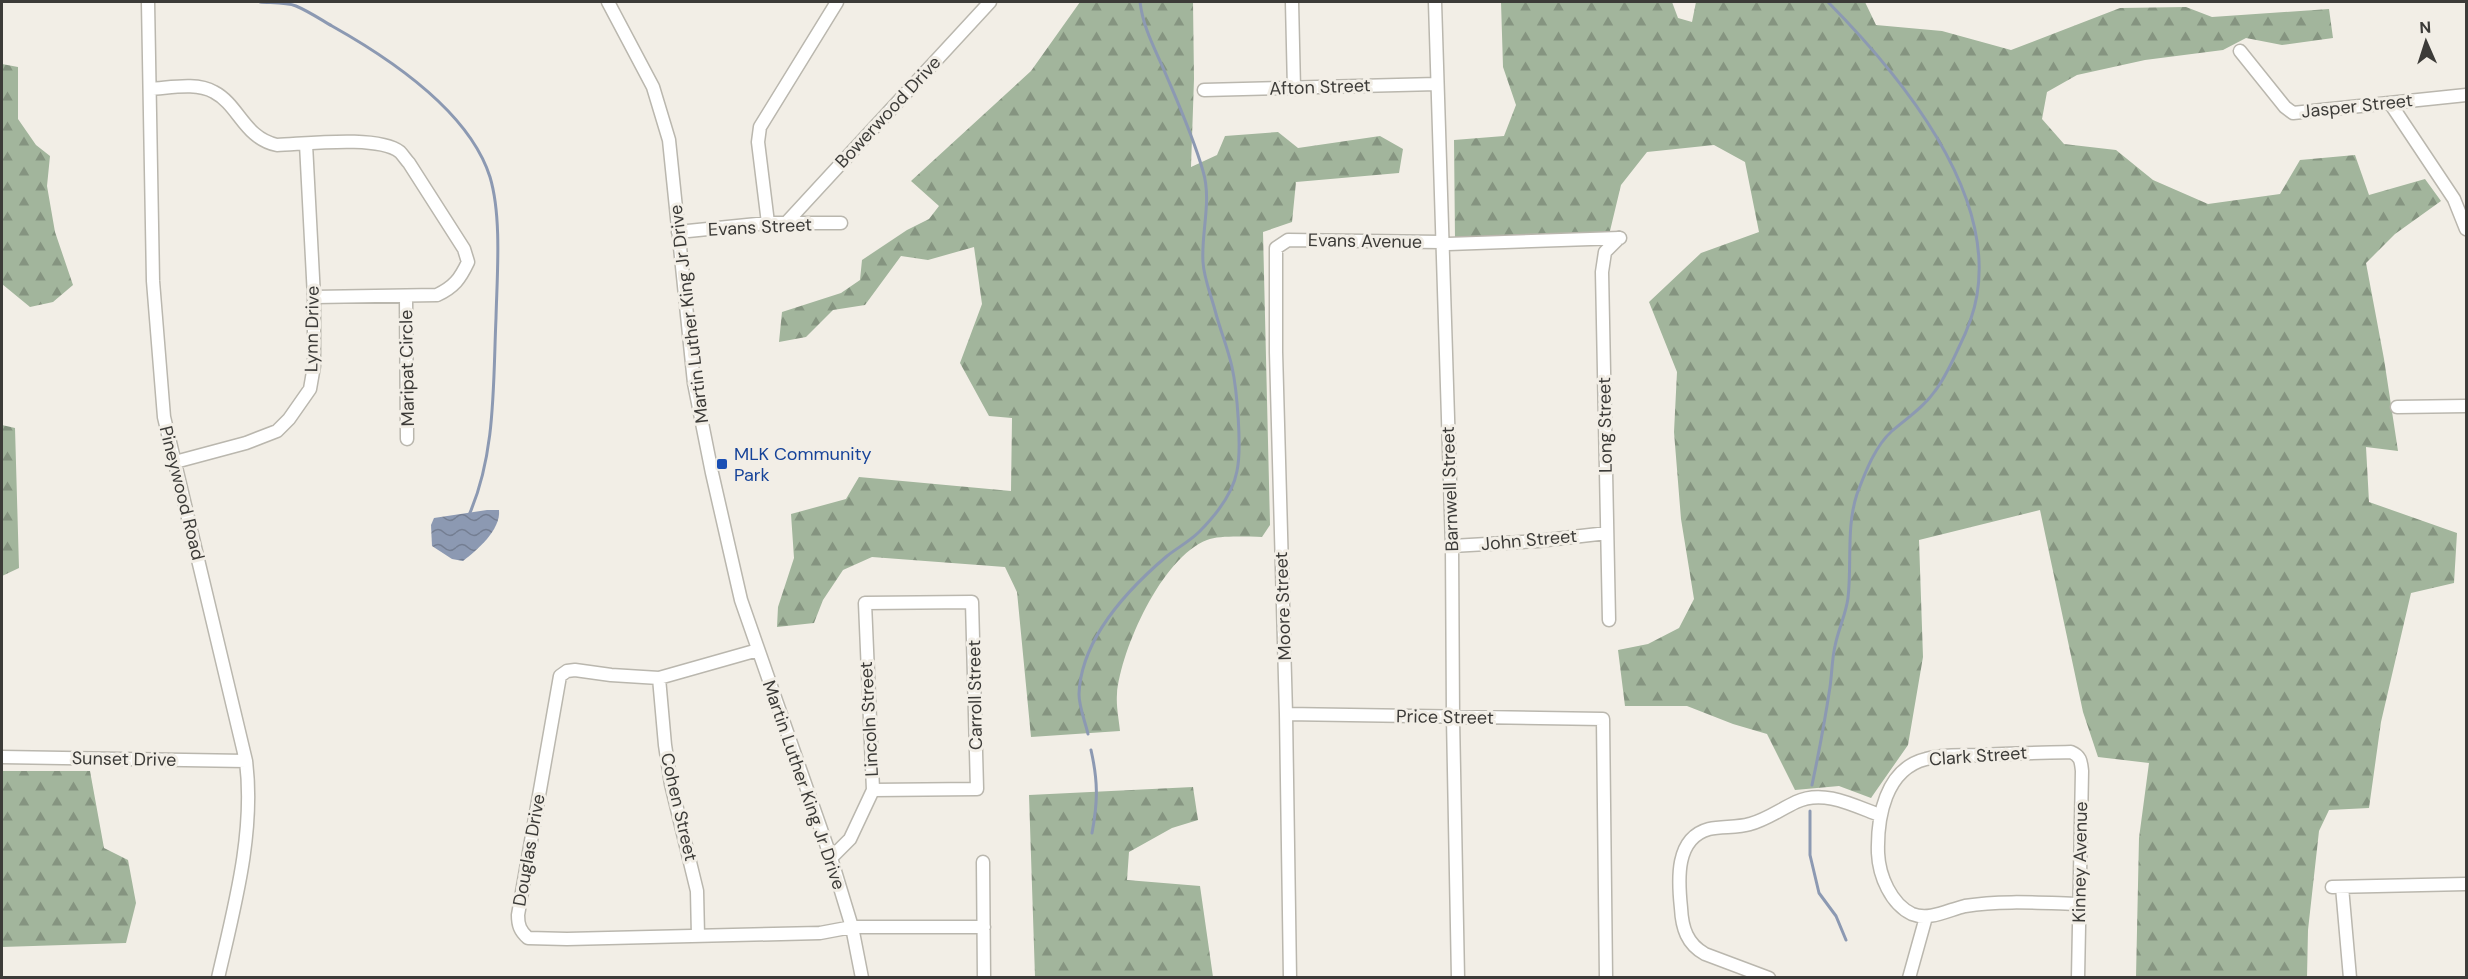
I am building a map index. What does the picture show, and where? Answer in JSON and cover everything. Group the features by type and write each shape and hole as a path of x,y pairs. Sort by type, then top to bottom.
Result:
{"street":[{"name":"Pineywood Road","path":"148,2 153,281 164,417 246,761 249,783 247,822 239,880 218,978"},
{"name":"Martin Luther King Jr Drive","path":"608,2 653,87 669,140 694,383 740,592 831,858 852,927 862,978"},
{"path":"768,223 758,142 760,127 837,2"},
{"name":"Bowerwood Drive","path":"787,222 990,2"},
{"path":"1292,2 1294,89"},
{"name":"Barnwell Street","path":"1435,2 1452,546 1458,978"},
{"name":"Jasper Street","path":"2240,51 2285,107 2293,113 2466,94"},
{"name":"Afton Street","path":"1204,90 1437,84"},
{"path":"150,89 196,86 215,92 265,142 277,145 363,142 384,145 399,152 420,177 459,238 468,262 459,281 437,296 314,297"},
{"path":"2390,103 2454,199 2466,230"},
{"name":"Lynn Drive","path":"175,462 263,438 277,431 289,419 310,389 314,366 314,297 306,144"},
{"name":"Evans Street","path":"678,232 768,223 841,223"},
{"name":"Evans Avenue","path":"1288,240 1441,242 1448,244 1620,238"},
{"name":"Long Street","path":"1609,620 1602,266 1605,252 1614,241 1620,238"},
{"name":"Moore Street","path":"1288,240 1276,248 1275,258 1290,978"},
{"name":"Maripat Circle","path":"406,297 407,439"},
{"path":"2397,407 2466,406"},
{"name":"John Street","path":"1452,546 1538,541 1607,533"},
{"name":"Lincoln Street","path":"831,858 850,838 873,790 865,603 972,602"},
{"name":"Carroll Street","path":"873,790 977,789 972,602"},
{"name":"Douglas Drive","path":"758,650 660,678 575,670 567,671 560,676 531,832 518,924 528,938 820,933 852,927 984,927"},
{"name":"Cohen Street","path":"660,678 665,746 671,784 697,891 698,936"},
{"name":"Price Street","path":"1286,714 1603,719 1606,978"},
{"name":"Clark Street","path":"1926,917 1913,914 1900,906 1889,891 1878,860 1880,815 1888,790 1900,774 1924,759 2072,752"},
{"name":"Kinney Avenue","path":"2072,752 2081,759 2082,771 2078,978"},
{"name":"Sunset Drive","path":"2,757 246,761"},
{"path":"1769,978 1705,954 1697,949 1687,937 1682,921 1679,880 1682,854 1686,846 1696,835 1705,830 1748,825 1798,801 1810,798 1824,796 1880,815"},
{"path":"983,862 984,978"},
{"path":"2350,978 2337,887 2466,884"},
{"path":"1909,978 1926,917 1949,910 1986,904 2079,904"}],"green space":[{"path":"1080,2 1193,2 1194,79 1191,167 1217,155 1225,136 1278,132 1298,148 1380,136 1403,149 1399,173 1296,182 1292,222 1263,232 1270,525 1262,537 1226,537 1207,540 1190,550 1160,584 1135,630 1120,675 1117,708 1120,731 1031,737 1017,592 1005,567 872,557 843,570 823,600 814,623 777,627 778,607 794,558 791,514 846,499 859,477 1011,491 1012,418 989,416 960,363 982,304 974,247 928,260 901,256 865,305 833,310 806,337 779,342 782,312 841,293 860,280 862,260 907,230 929,219 939,206 911,181 1031,71"},
{"path":"1501,2 1672,2 1678,18 1692,22 1696,2 1865,2 1876,25 1942,31 2011,50 2120,8 2186,7 2212,17 2329,9 2333,38 2282,45 2246,38 2223,50 2145,60 2077,75 2047,92 2042,119 2064,144 2116,150 2153,180 2208,204 2280,194 2300,160 2355,155 2369,195 2425,179 2441,201 2395,234 2366,263 2398,451 2366,447 2369,502 2457,533 2454,583 2411,593 2381,722 2369,808 2329,810 2319,831 2308,930 2307,977 2136,977 2139,838 2149,763 2098,757 2083,712 2040,510 1919,540 1923,657 1908,745 1871,798 1839,786 1795,790 1767,734 1687,706 1625,706 1618,650 1648,644 1679,628 1694,599 1681,519 1674,432 1677,372 1649,302 1701,253 1759,232 1745,162 1714,145 1647,152 1621,185 1609,235 1455,240 1454,140 1504,136 1516,105 1503,67"},
{"path":"2,64 18,67 18,119 36,145 50,156 47,186 55,232 73,285 53,302 30,307 2,284"},
{"path":"2,425 15,428 19,568 2,576"},
{"path":"2,771 90,771 104,848 128,860 136,903 126,943 2,947"},
{"path":"1193,787 1198,820 1172,828 1129,852 1127,880 1200,886 1213,977 1035,977 1029,795"}],"water":[{"path":"499,510 496,525 487,539 463,561 452,559 432,546 431,525 434,518"}],"waterway":[{"path":"260,2 296,6 402,70 446,109 464,130 480,153 490,177 496,210 498,247 492,418 484,468 469,515"},
{"path":"1088,734 1079,694 1088,654 1097,635 1122,600 1137,584 1167,556 1195,535 1223,504 1235,479 1239,448 1234,377 1204,269 1206,182 1190,132 1146,28 1140,2"},
{"path":"1812,785 1822,736 1834,651 1848,598 1850,532 1857,494 1880,444 1926,402 1948,370 1965,335 1974,308 1979,255 1971,214 1956,174 1935,135 1883,62 1828,2"},
{"path":"1091,750 1096,791 1092,833"},
{"path":"1810,811 1810,855 1819,893 1836,916 1846,940"}],"place":[{"name":"MLK Community Park","path":"722,464"}]}
